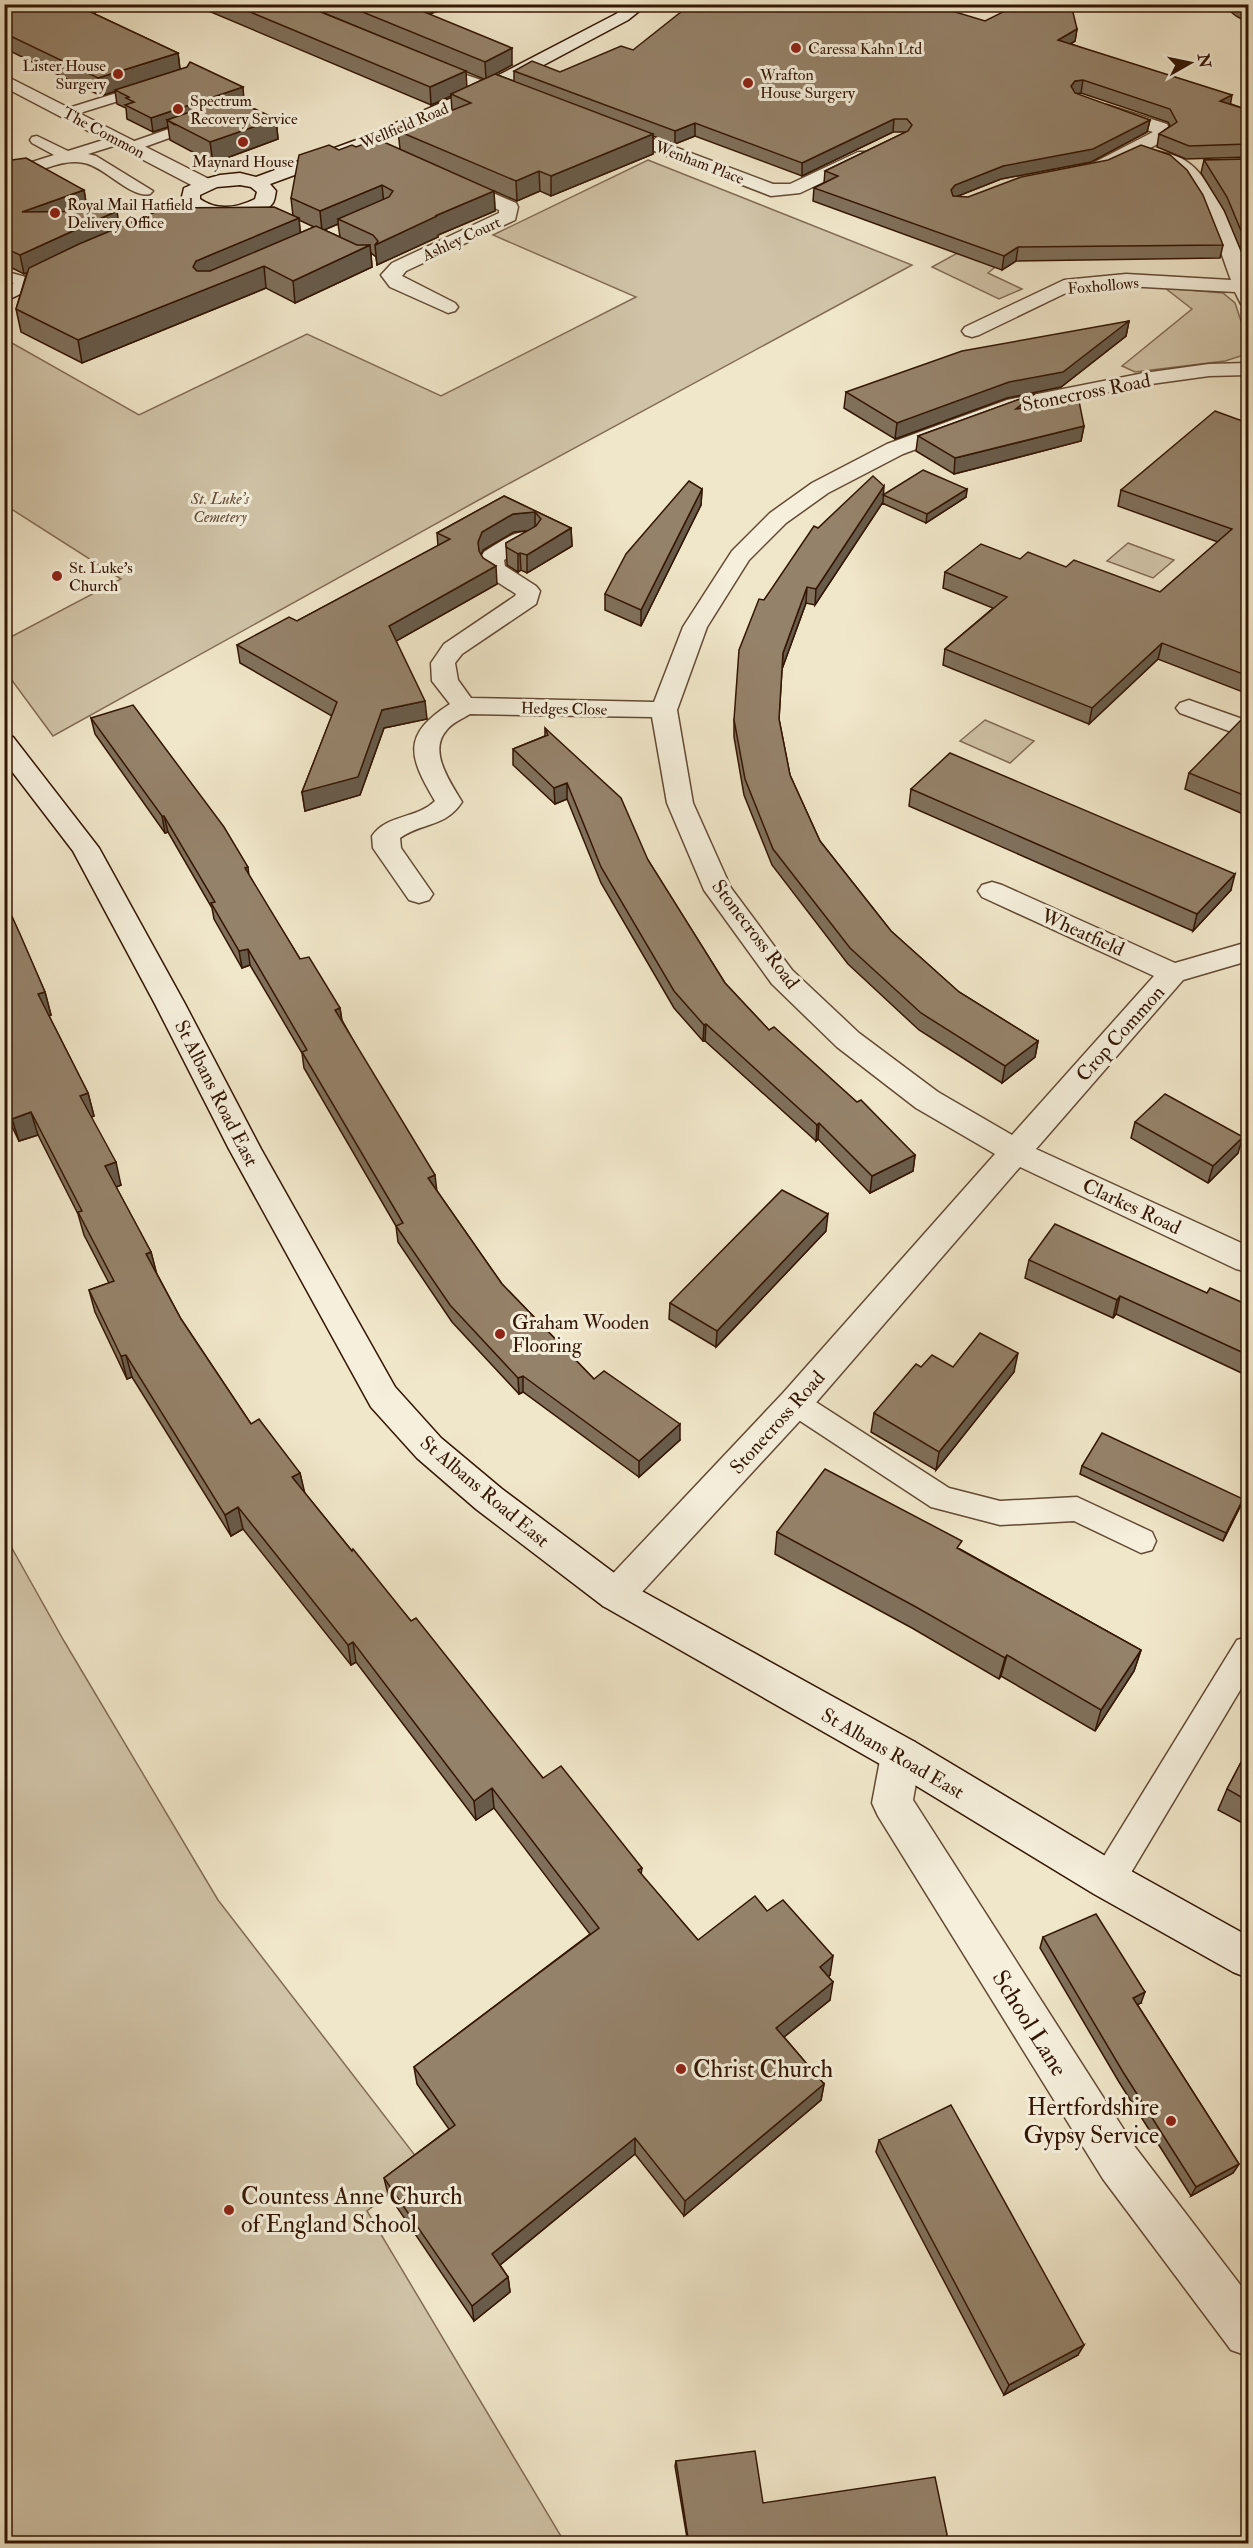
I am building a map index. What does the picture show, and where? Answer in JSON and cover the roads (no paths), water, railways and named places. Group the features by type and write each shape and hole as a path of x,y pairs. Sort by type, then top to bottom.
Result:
{"street":[{"name":"Wellfield Road","path":"204,184 240,179 257,183 365,142 490,86 622,17 640,4"},
{"path":"405,57 490,86 514,91"},
{"name":"The Common","path":"4,80 204,184"},
{"path":"1089,171 1163,134 1161,128 1090,104"},
{"name":"Wenham Place","path":"589,119 771,190 793,189 878,152"},
{"path":"365,142 385,151"},
{"path":"1137,149 1184,167 1206,165"},
{"path":"1184,167 1198,183 1247,291"},
{"name":"Ashley Court","path":"437,175 509,207 508,216 399,267 391,275 397,283 448,307"},
{"path":"204,184 191,192 190,201 198,208 211,212 236,212 253,208 264,202 267,191 257,183"},
{"path":"177,217 198,208"},
{"path":"253,208 276,219"},
{"path":"4,296 27,282 80,258"},
{"name":"Foxhollows","path":"972,331 1064,286 1126,280 1247,291"},
{"name":"Stonecross Road","path":"616,1595 795,1403 1015,1152 927,1100 848,1040 782,977 718,890 680,803 664,710 695,627 740,556 778,518 820,488 895,449 1015,405 1144,379 1209,370 1248,369"},
{"path":"418,894 387,848 386,836 392,829 430,818 442,812 449,802 434,777 425,753 434,728 464,705 445,681 443,663 453,649 527,599 528,591 493,569 492,557 527,537"},
{"name":"Hedges Close","path":"464,705 664,710"},
{"path":"1189,708 1248,730"},
{"name":"St Albans Road East","path":"4,743 85,848 170,1004 245,1149 383,1397 429,1448 489,1499 616,1595 901,1755 1108,1880 1248,1958"},
{"name":"Wheatfield","path":"992,891 1173,973"},
{"name":"Crop Common","path":"1015,1152 1173,973 1248,951"},
{"name":"Clarkes Road","path":"1015,1152 1248,1260"},
{"name":"School Lane","path":"901,1755 892,1803 1119,2163 1248,2333"}],"lane":[{"path":"67,113 160,83"},
{"path":"12,173 66,156 125,143 221,115"},
{"path":"37,140 66,156 91,159 146,191"},
{"path":"4,276 27,282"},
{"path":"795,1403 941,1498 1000,1513 1077,1509 1141,1541"},
{"path":"1108,1880 1248,1650"}],"place":[{"name":"Caressa Kahn Ltd","path":"796,48"},
{"name":"Lister House Surgery","path":"118,74"},
{"name":"Wrafton House Surgery","path":"748,83"},
{"name":"Spectrum Recovery Service","path":"178,109"},
{"name":"Maynard House","path":"243,142"},
{"name":"Royal Mail Hatfield Delivery Office","path":"55,213"},
{"name":"St. Luke's Church","path":"57,576"},
{"name":"Graham Wooden Flooring","path":"500,1334"},
{"name":"Christ Church","path":"681,2069"},
{"name":"Hertfordshire Gypsy Service","path":"1171,2121"},
{"name":"Countess Anne Church of England School","path":"229,2210"}],"park label":[{"name":"St. Luke's Cemetery","path":"220,507"}]}
